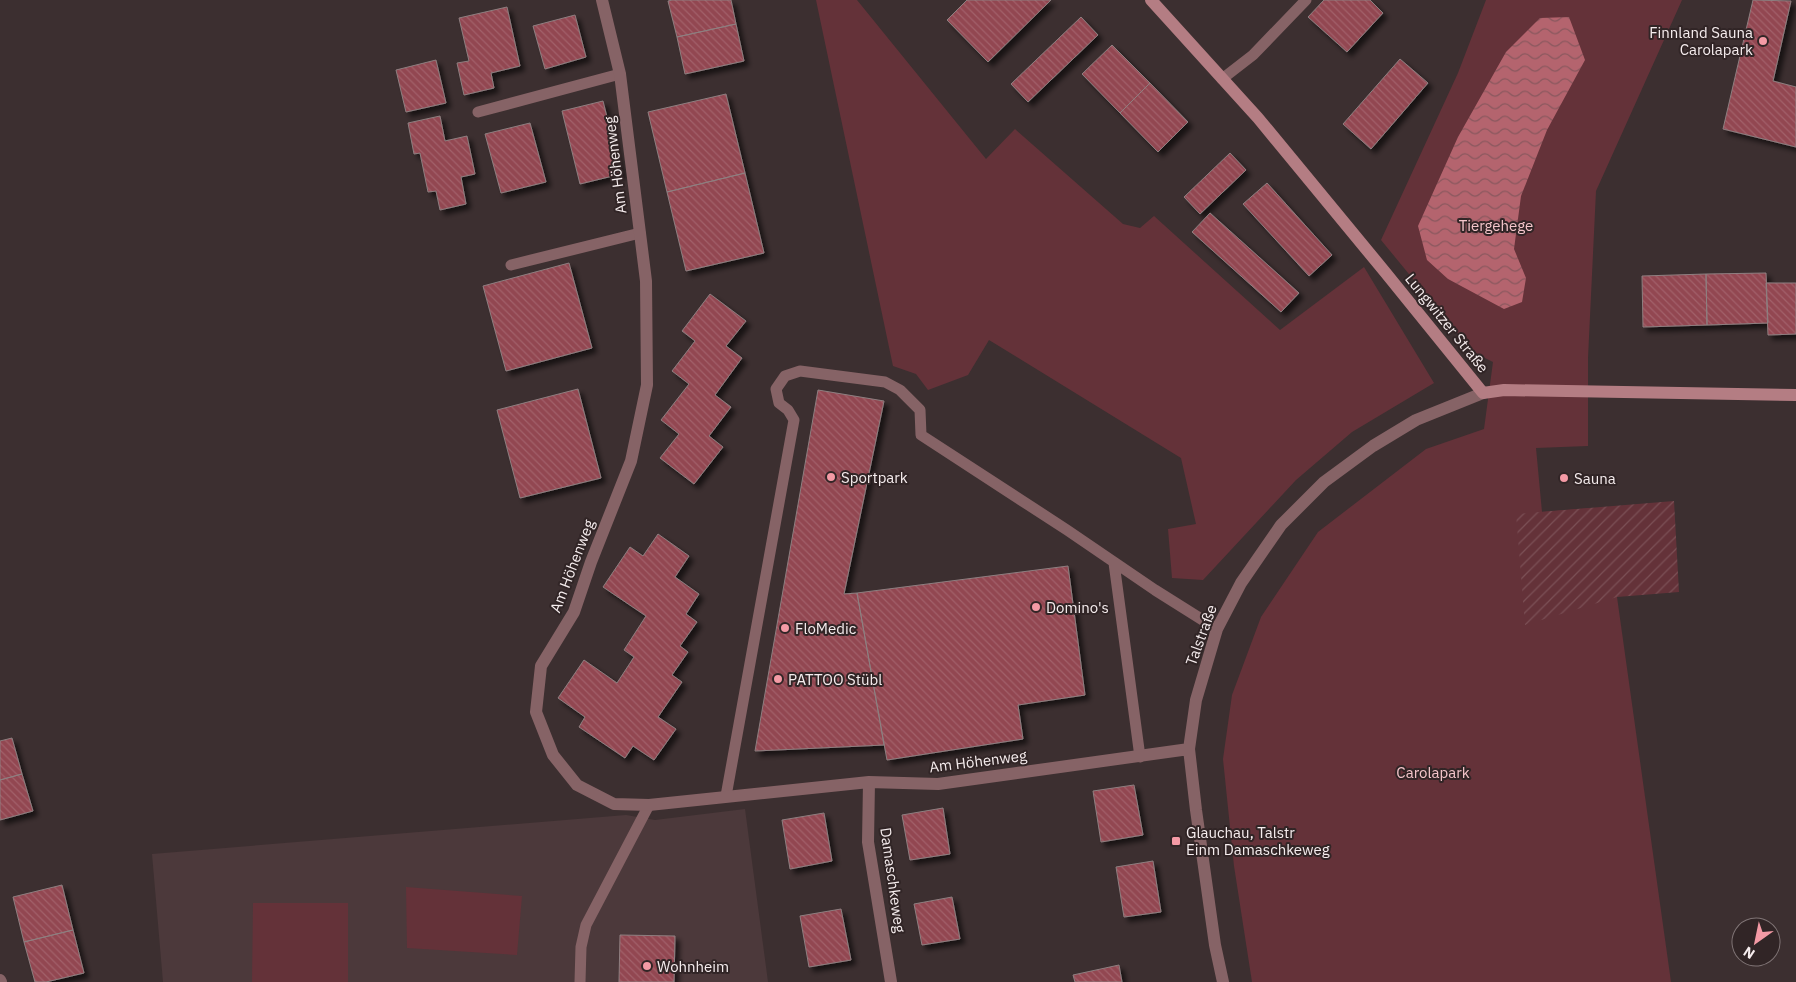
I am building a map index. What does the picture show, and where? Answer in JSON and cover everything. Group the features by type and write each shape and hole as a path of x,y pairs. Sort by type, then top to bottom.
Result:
{"street":[{"name":"Am Höhenweg","path":"602,0 620,74 646,281 647,385 631,461 591,562 574,612 541,666 536,712 553,756 577,785 614,804 649,804 868,782 938,784 1189,749"},
{"name":"Lungwitzer Straße","path":"1151,0 1265,126 1483,394 1504,390 1796,395"},
{"name":"Talstraße","path":"1223,982 1215,945 1189,749 1196,700 1218,629 1240,583 1281,525 1324,482 1373,446 1416,420 1483,394"},
{"name":"Damaschkeweg","path":"868,782 868,842 891,982"}],"lane":[{"path":"1222,79 1253,54 1306,0"},
{"path":"478,112 620,74"},
{"path":"510,265 640,232"},
{"path":"726,796 794,420 788,410 779,403 776,389 785,376 800,371 885,382 900,390 920,410 922,436 1218,629"},
{"path":"1114,562 1140,757"},
{"path":"580,982 581,947 586,925 649,804"}],"shaded area":[{"path":"745,809 768,982 163,982 152,854 626,815 655,820"}],"green space":[{"path":"816,0 857,0 986,159 1015,129 1123,224 1140,228 1154,216 1280,330 1364,267 1434,383 1352,432 1296,480 1203,580 1172,578 1168,529 1196,524 1181,458 989,340 968,375 928,390 916,374 893,366"},
{"name":"Carolapark","path":"1486,0 1682,0 1596,191 1588,358 1588,446 1536,448 1542,512 1591,508 1617,597 1671,982 1252,982 1234,866 1223,759 1232,695 1261,617 1318,532 1426,449 1484,429 1493,362 1473,352 1381,240 1458,73"},
{"path":"1674,501 1679,592 1617,597 1525,625 1516,514"},
{"path":"406,887 522,896 517,955 407,948"},
{"path":"253,903 348,903 348,982 252,982"}],"water":[{"path":"1569,17 1585,60 1547,130 1521,196 1514,249 1526,278 1522,302 1504,309 1448,279 1427,260 1418,226 1458,137 1506,52 1540,18"}],"building":[{"path":"731,0 736,24 677,37 668,1"},
{"path":"967,0 1051,0 988,62 947,20"},
{"path":"1324,0 1370,0 1383,13 1347,52 1308,17"},
{"name":"Finnland Sauna Carolapark","path":"1753,0 1791,1 1773,81 1796,87 1796,147 1723,129"},
{"path":"507,7 520,66 491,73 494,88 464,95 457,63 469,61 459,18"},
{"path":"575,15 586,57 545,69 533,26"},
{"path":"1081,17 1098,35 1028,102 1011,84"},
{"path":"736,24 744,61 685,74 677,37"},
{"path":"1112,45 1150,83 1120,113 1082,74"},
{"path":"1400,59 1428,83 1371,149 1343,124"},
{"path":"436,60 446,103 406,112 396,70"},
{"path":"1150,83 1188,122 1158,152 1120,113"},
{"path":"726,94 745,173 667,192 648,112"},
{"path":"603,101 621,174 580,184 562,111"},
{"path":"440,116 445,141 467,136 475,174 461,177 466,204 440,210 436,191 428,192 420,153 414,154 408,123"},
{"path":"530,123 546,182 501,193 485,134"},
{"path":"1230,153 1246,170 1200,214 1184,197"},
{"path":"745,173 764,253 686,271 667,192"},
{"path":"1267,183 1332,255 1309,276 1243,204"},
{"path":"1210,213 1299,293 1281,312 1192,232"},
{"path":"569,263 592,348 506,371 483,286"},
{"path":"1766,273 1768,323 1707,325 1706,274"},
{"path":"1706,274 1707,325 1643,327 1642,276"},
{"path":"1766,283 1796,283 1796,334 1768,335"},
{"path":"710,294 746,321 726,346 742,358 715,395 731,407 709,436 723,447 694,484 660,458 679,434 661,420 689,384 672,371 695,341 682,331"},
{"path":"578,389 601,478 520,498 497,410"},
{"path":"818,390 884,401 844,594 857,593 884,745 755,751"},
{"path":"658,534 689,556 675,577 699,594 686,614 697,622 680,646 688,652 672,675 682,682 658,717 676,729 654,760 633,746 625,758 579,727 585,717 558,698 584,660 617,683 634,657 624,650 646,616 603,587 630,547 643,556"},
{"path":"1068,566 1085,695 1018,705 1023,739 887,760 857,593"},
{"path":"12,738 22,774 0,780 0,741"},
{"path":"22,774 33,811 0,820 0,780"},
{"path":"1134,785 1143,835 1101,842 1093,791"},
{"path":"943,808 950,854 910,860 902,815"},
{"path":"824,813 832,861 790,869 782,820"},
{"path":"1153,861 1161,912 1124,917 1116,867"},
{"path":"62,885 73,930 24,942 13,897"},
{"path":"952,897 960,939 922,945 914,904"},
{"path":"841,909 851,960 809,967 800,916"},
{"path":"73,930 84,973 46,982 35,982 24,942"},
{"name":"Wohnheim","path":"620,935 675,936 674,982 619,982"},
{"path":"1119,965 1122,982 1075,982 1073,975"}],"place":[{"name":"Finnland Sauna Carolapark","path":"1763,41"},
{"name":"Sportpark","path":"831,477"},
{"name":"Sauna","path":"1564,478"},
{"name":"Domino's","path":"1036,607"},
{"name":"FloMedic","path":"785,628"},
{"name":"PATTOO Stübl","path":"778,679"},
{"name":"Glauchau, Talstr Einm Damaschkeweg","path":"1176,841"},
{"name":"Wohnheim","path":"647,966"}],"park label":[{"name":"Tiergehege","path":"1496,225"}]}
